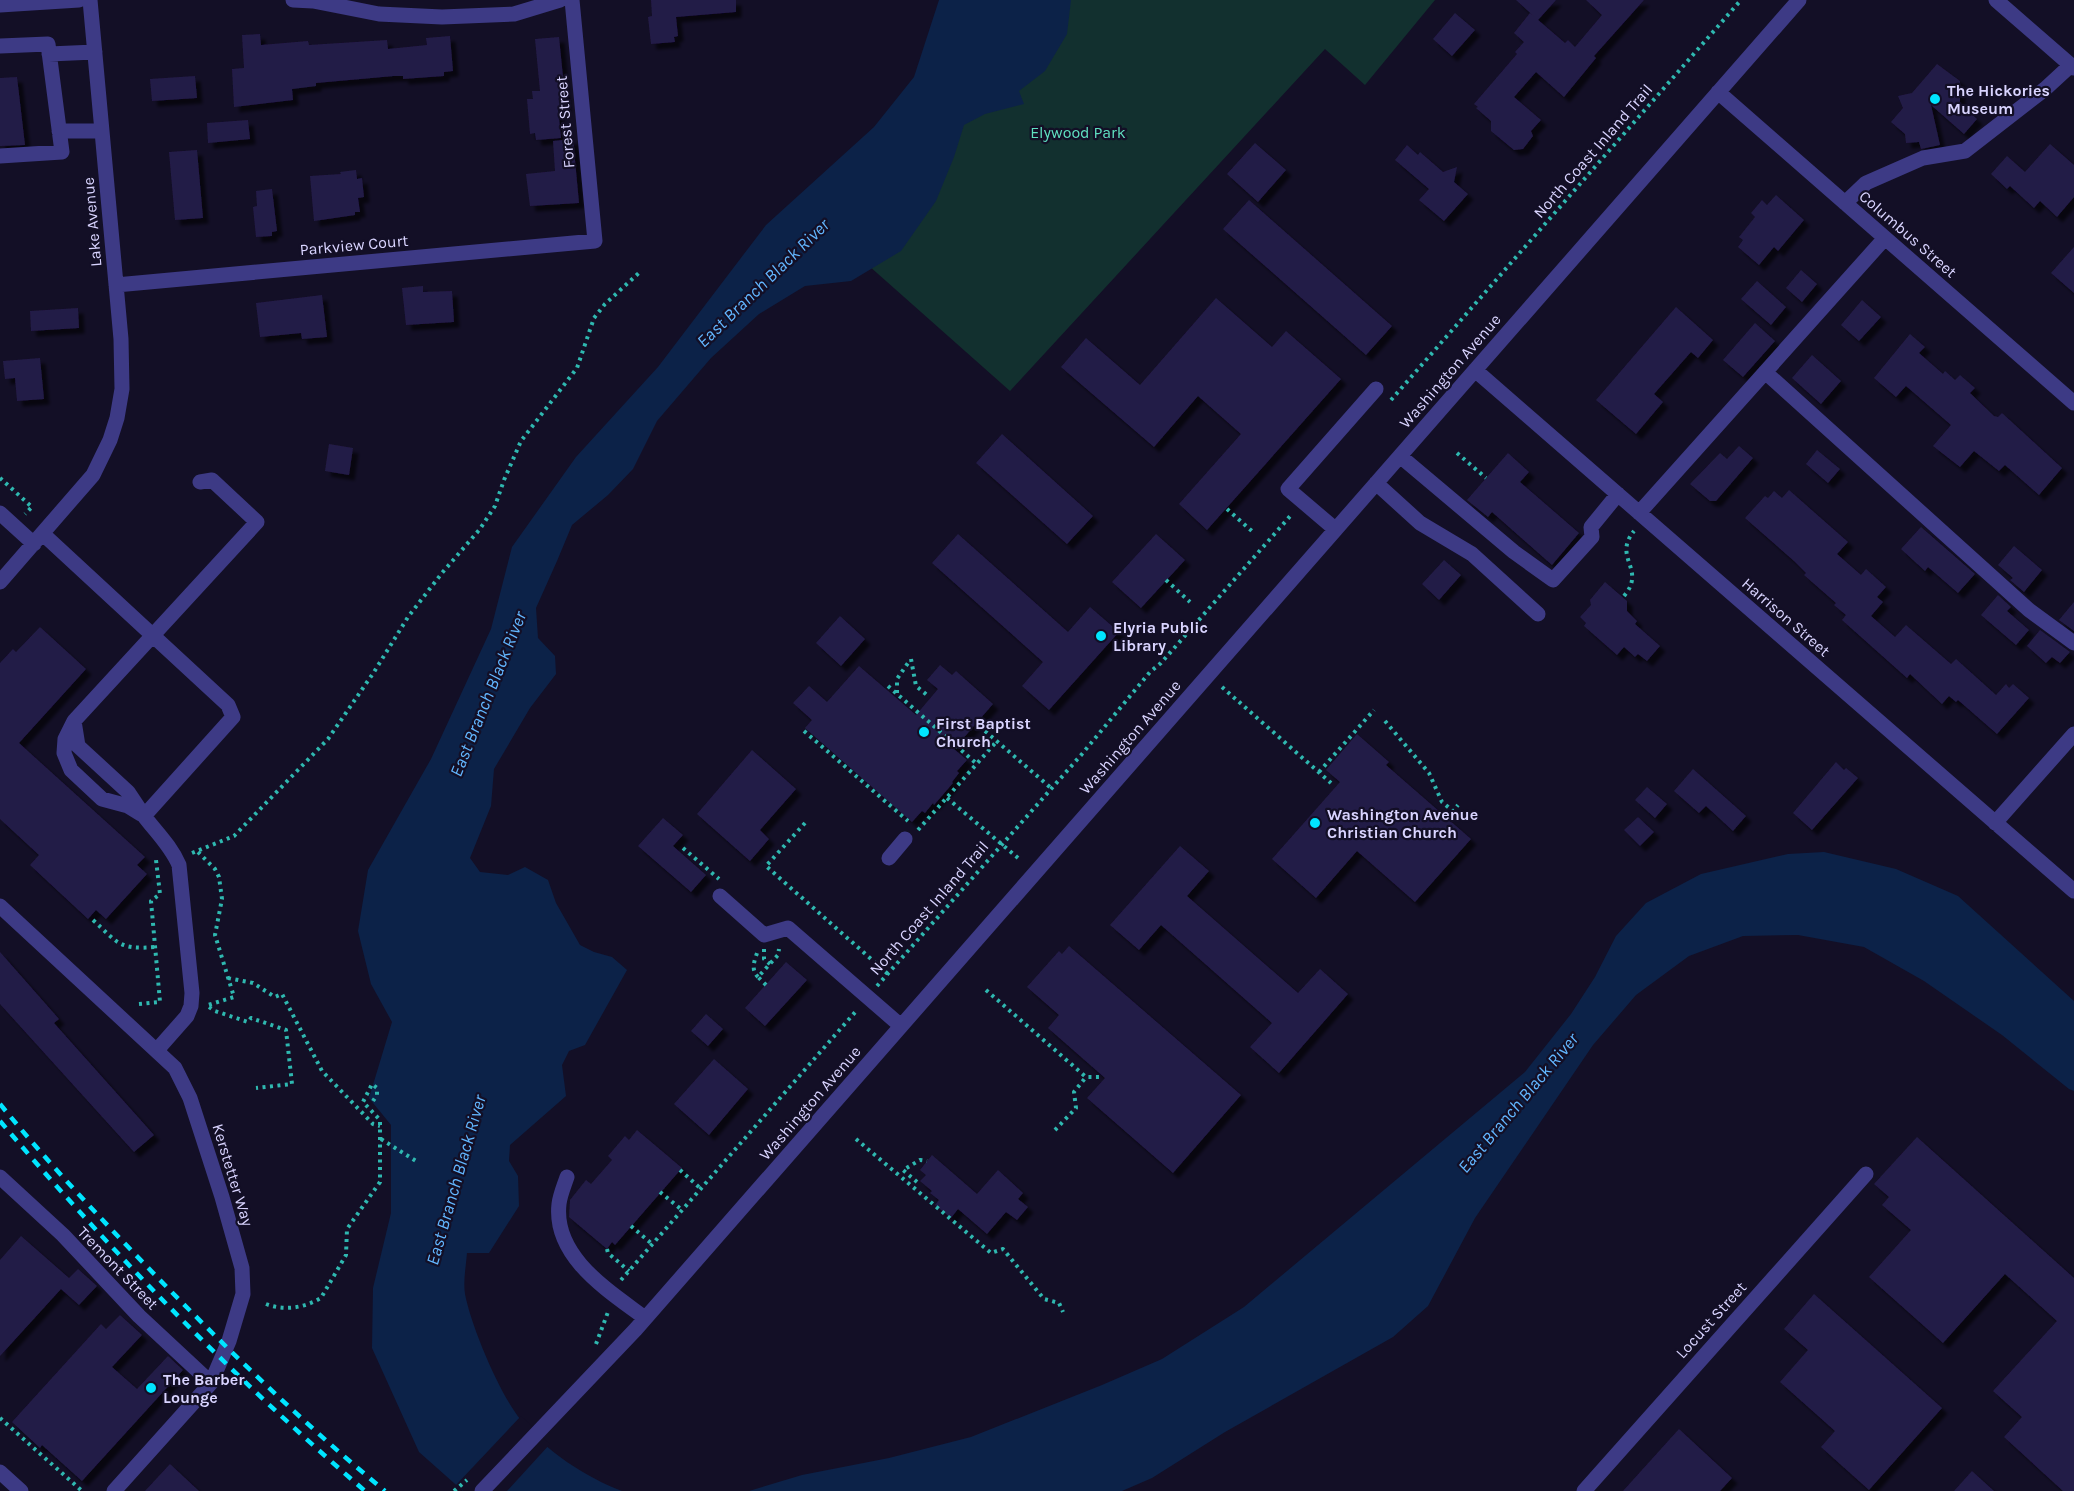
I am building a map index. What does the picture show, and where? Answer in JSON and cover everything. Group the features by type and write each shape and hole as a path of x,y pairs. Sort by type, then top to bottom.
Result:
{"street":[{"path":"0,5 79,0"},
{"name":"Lake Avenue","path":"0,582 93,475 110,440 117,418 122,388 122,339 90,0"},
{"path":"293,0 313,1 379,14 442,17 514,14 560,0"},
{"name":"Forest Street","path":"572,0 595,241"},
{"name":"Washington Avenue","path":"482,1491 645,1318 1799,0"},
{"path":"1845,202 1866,183 1923,158 1965,151 2073,67 1996,0"},
{"path":"0,46 48,44 62,152 0,156"},
{"path":"49,54 95,52"},
{"name":"Columbus Street","path":"1718,92 2074,403"},
{"path":"59,131 102,131"},
{"path":"1639,519 1765,372 1885,238"},
{"name":"Parkview Court","path":"116,285 595,241"},
{"name":"Harrison Street","path":"1475,370 1618,494 1639,519 2074,891"},
{"path":"1765,372 2029,610 2074,643"},
{"path":"1335,530 1288,489 1376,389"},
{"path":"1400,456 1514,552 1553,580 1592,537 1591,526 1618,494"},
{"path":"144,816 128,806 102,799 70,770 64,753 65,739 74,721 257,522 212,480 200,482"},
{"path":"1376,483 1420,523 1472,554 1538,614"},
{"path":"0,513 14,526 39,539 154,636 228,705 233,717 144,816"},
{"path":"74,721 78,746 129,792 160,838 173,852 179,865 192,993 187,1017 157,1050"},
{"path":"1995,823 2074,734"},
{"path":"889,858 905,839"},
{"path":"720,896 764,935 788,928 901,1026"},
{"name":"Kerstetter Way","path":"0,906 175,1068 190,1098 242,1268 241,1305 230,1341 211,1383 114,1491"},
{"name":"Locust Street","path":"1584,1491 1866,1174"},
{"name":"Tremont Street","path":"0,1177 63,1235 139,1316 211,1383"},
{"path":"567,1177 559,1202 558,1217 562,1233 572,1252 591,1277 645,1318"},
{"path":"0,1472 15,1489"}],"path":[{"name":"North Coast Inland Trail","path":"1463,318 1741,0"},
{"path":"191,854 234,836 328,739 408,617 480,529 495,506 521,441 576,368 594,318 605,304 641,271"},
{"path":"1457,453 1486,478"},
{"path":"0,478 32,507 14,526"},
{"name":"North Coast Inland Trail","path":"596,1345 614,1294 628,1271 1302,501"},
{"path":"1227,509 1253,532"},
{"path":"1623,596 1632,587 1633,580 1626,549 1639,519"},
{"path":"1166,580 1190,602"},
{"path":"897,694 897,679 911,659 916,686 927,695"},
{"path":"888,687 976,764"},
{"path":"1222,687 1331,783"},
{"path":"1319,772 1374,710"},
{"path":"1385,722 1429,773 1442,802 1453,812 1458,805"},
{"path":"804,731 918,831 997,741"},
{"path":"985,731 1051,788"},
{"path":"947,798 1018,858"},
{"path":"805,823 766,866 888,974"},
{"path":"188,846 193,863"},
{"path":"683,848 719,879"},
{"path":"198,852 215,869 219,877 222,899 215,935 234,997 207,1003 215,1011 226,1015 248,1022 251,1018 286,1030 292,1084 256,1088"},
{"path":"139,1004 160,1002 151,901 160,894 156,859"},
{"path":"93,920 118,943 131,949 155,948"},
{"path":"758,977 778,955 781,945"},
{"path":"764,959 770,964"},
{"path":"753,965 758,977 766,985"},
{"path":"228,978 253,983 275,997 282,994 322,1071 373,1124 380,1126"},
{"path":"987,990 1086,1077 1099,1077"},
{"path":"1055,1130 1076,1108 1074,1092 1086,1077"},
{"path":"266,1304 286,1309 321,1298 346,1255 347,1229 380,1182 380,1126 378,1117 363,1102 372,1084 377,1089 377,1095 373,1101"},
{"path":"380,1138 416,1161"},
{"path":"856,1140 991,1253 1002,1249 1033,1288 1044,1299 1059,1303 1063,1312"},
{"path":"897,1174 920,1160 927,1161"},
{"path":"680,1170 701,1189"},
{"path":"903,1170 917,1182"},
{"path":"660,1192 682,1210"},
{"path":"631,1226 652,1244"},
{"path":"607,1249 608,1253 628,1271"},
{"path":"0,1418 82,1491"},
{"path":"454,1491 460,1488"}],"green space":[{"name":"Elywood Park","path":"1013,0 1435,0 1365,85 1325,49 1010,391 824,226"}],"water":[{"name":"East Branch Black River","path":"939,0 1071,0 1067,34 1045,71 1019,91 1024,104 985,114 964,125 936,201 901,251 851,281 805,286 759,314 711,358 657,421 633,469 608,495 572,525 536,608 538,638 555,656 556,674 530,708 494,769 491,806 470,858 480,872 508,875 525,867 548,880 556,903 580,945 612,957 627,970 585,1045 569,1051 562,1065 566,1096 510,1145 509,1161 518,1176 519,1206 489,1253 467,1253 464,1289 473,1324 487,1360 504,1394 521,1420 542,1442 567,1462 580,1471 622,1491 463,1491 419,1452 372,1348 373,1288 391,1213 391,1125 369,1098 392,1022 371,984 358,931 368,870 431,759 491,629 512,547 576,457 658,367 766,225 874,127 914,77"},
{"name":"East Branch Black River","path":"1824,852 1896,869 1958,896 2074,1001 2074,1091 2002,1035 1924,981 1864,947 1798,935 1743,936 1689,956 1636,995 1593,1045 1475,1218 1428,1306 1393,1337 1225,1432 1152,1478 1122,1491 749,1491 802,1475 889,1458 971,1437 1162,1359 1244,1307 1525,1072 1571,1014 1595,977 1616,936 1646,903 1701,874 1788,854"}],"pier":[{"path":"521,1416 550,1444 507,1491 463,1491 456,1485"}],"building":[{"path":"651,0 736,0 736,12 676,17 678,36 674,37 675,42 651,44 648,17 652,16"},
{"path":"1516,0 1556,0 1538,20"},
{"path":"1586,0 1644,0 1594,56 1596,58 1564,97 1536,72 1514,97 1541,120 1531,131 1533,136 1523,149 1514,150 1491,131 1491,121 1474,104 1517,54 1515,52 1524,42 1514,33 1530,13 1565,43 1568,40 1575,47 1602,15"},
{"path":"1455,13 1475,30 1452,56 1433,39"},
{"path":"260,34 261,45 308,41 309,45 387,40 388,49 427,45 426,38 450,36 453,71 444,72 444,76 403,79 403,76 394,76 316,83 316,86 292,89 293,100 234,107 232,69 244,68 242,35"},
{"path":"559,37 566,107 558,108 561,138 536,140 535,133 530,134 527,99 533,99 532,91 540,91 535,39"},
{"path":"1937,64 1960,81 1960,104 1977,119 1964,134 1931,105 1940,145 1921,149 1919,142 1906,143 1905,134 1891,122 1903,108 1898,96 1912,93"},
{"path":"195,76 197,98 152,101 150,79"},
{"path":"17,77 25,145 0,146 0,78"},
{"path":"248,120 250,139 208,143 207,123"},
{"path":"573,139 579,203 530,206 526,174 555,171 553,141"},
{"path":"1255,143 1286,170 1258,202 1227,174"},
{"path":"2050,144 2074,165 2074,197 2057,217 2040,201 2034,208 2010,186 2007,189 1991,174 2007,156 2025,172"},
{"path":"1407,145 1418,155 1420,152 1443,172 1457,167 1454,182 1468,194 1444,221 1419,200 1429,189 1395,160"},
{"path":"197,150 203,218 175,220 169,152"},
{"path":"356,170 357,179 362,178 364,197 358,198 360,212 355,212 355,215 314,221 310,176 341,174 340,172"},
{"path":"272,189 277,231 272,232 272,236 256,237 253,207 257,206 256,191"},
{"path":"1776,195 1804,220 1778,251 1774,247 1759,265 1738,247 1743,240 1739,237 1755,217 1751,213 1762,200 1767,205"},
{"path":"1249,200 1392,326 1366,355 1223,229"},
{"path":"2074,247 2074,293 2051,273"},
{"path":"1801,270 1817,284 1802,302 1786,288"},
{"path":"1757,281 1786,307 1771,325 1741,299"},
{"path":"423,286 423,292 452,291 454,322 406,325 402,288"},
{"path":"322,295 327,337 302,339 301,333 260,337 256,303"},
{"path":"1216,298 1272,347 1286,331 1341,379 1207,530 1179,504 1241,434 1198,396 1154,447 1061,367 1086,338 1140,385"},
{"path":"1862,300 1881,317 1859,341 1841,325"},
{"path":"1676,307 1713,340 1698,358 1691,352 1654,394 1663,402 1636,434 1596,400"},
{"path":"78,308 79,328 31,331 30,311"},
{"path":"1755,323 1775,341 1743,377 1723,360"},
{"path":"1910,334 1925,347 1919,353 1943,374 1945,371 1955,380 1960,375 1975,388 1970,393 1994,416 1998,417 2002,413 2062,468 2039,495 2005,465 1999,471 1974,451 1960,467 1933,446 1951,425 1906,386 1896,397 1874,378"},
{"path":"1812,355 1841,381 1821,404 1792,378"},
{"path":"40,358 44,399 17,401 15,378 5,379 3,361"},
{"path":"1002,434 1093,516 1067,544 976,463"},
{"path":"329,444 353,448 349,475 325,471"},
{"path":"1739,446 1753,458 1716,501 1710,501 1690,484 1720,453 1727,459"},
{"path":"1817,450 1840,469 1828,483 1806,464"},
{"path":"1508,453 1529,472 1520,482 1579,533 1552,565 1492,512 1488,517 1467,500"},
{"path":"1789,490 1848,542 1837,554 1861,575 1866,569 1886,587 1877,597 1883,602 1871,616 1895,637 1906,625 1951,664 1956,659 1996,695 2006,684 2009,688 2013,684 2029,698 1997,734 1958,700 1956,702 1949,696 1942,704 1910,674 1907,678 1842,620 1846,615 1834,605 1836,603 1804,575 1806,573 1794,561 1745,518 1765,496 1768,498 1774,491 1782,498"},
{"path":"1921,527 1975,574 1958,593 1928,567 1925,571 1901,549"},
{"path":"958,534 1068,632 1090,607 1119,632 1049,710 1022,686 1043,662 932,563"},
{"path":"1156,534 1185,560 1141,608 1112,582"},
{"path":"2014,546 2042,570 2024,592 1998,565"},
{"path":"1444,560 1461,575 1439,600 1422,584"},
{"path":"1605,582 1627,601 1627,611 1637,621 1635,624 1660,646 1647,661 1638,654 1635,657 1624,647 1617,655 1584,626 1586,623 1580,617 1591,605 1590,600"},
{"path":"1998,595 2011,607 2007,611 2029,630 2016,645 1981,615"},
{"path":"2074,602 2074,631 2059,620"},
{"path":"840,616 865,639 841,666 816,643"},
{"path":"40,627 86,669 19,743 145,857 137,865 147,874 106,919 96,910 88,919 30,865 39,855 0,819 0,663 13,649 16,652"},
{"path":"2040,630 2070,652 2060,663 2052,657 2046,663 2027,646"},
{"path":"940,665 952,675 956,671 993,704 954,749 967,760 957,771 959,773 953,783 934,805 933,803 925,813 922,811 912,822 805,728 812,720 793,703 809,686 827,702 859,666 916,715 938,689 927,680"},
{"path":"1357,734 1389,762 1386,765 1471,839 1415,902 1357,851 1316,898 1272,859 1340,782 1326,770"},
{"path":"752,750 796,789 760,830 769,839 750,861 697,814"},
{"path":"1836,762 1858,778 1812,830 1793,813"},
{"path":"1693,769 1746,816 1733,831 1706,806 1699,813 1674,791"},
{"path":"1647,787 1667,804 1655,818 1635,800"},
{"path":"1638,817 1654,832 1640,846 1624,830"},
{"path":"663,818 683,835 673,846 706,875 691,892 638,846"},
{"path":"1180,846 1209,871 1187,896 1298,993 1320,969 1348,994 1279,1073 1250,1047 1272,1023 1161,925 1139,950 1110,925"},
{"path":"1069,946 1241,1095 1173,1173 1087,1098 1105,1078 1048,1028 1059,1015 1027,987 1059,951 1062,954"},
{"path":"0,952 59,1019 54,1023 154,1135 134,1152 0,1004"},
{"path":"786,962 807,980 765,1026 745,1008"},
{"path":"706,1014 723,1029 708,1046 691,1031"},
{"path":"714,1059 748,1089 709,1135 674,1104"},
{"path":"637,1130 682,1168 615,1245 612,1242 607,1249 569,1217 570,1200 586,1180 591,1184 612,1160 608,1156 625,1136 629,1140"},
{"path":"1917,1137 2074,1278 2074,1491 2063,1491 2004,1437 2022,1417 1993,1391 2057,1321 2005,1274 1943,1343 1869,1277 1911,1230 1882,1205 1889,1197 1874,1184"},
{"path":"932,1155 977,1194 998,1170 1023,1193 1018,1199 1028,1207 1017,1220 1006,1212 987,1234 958,1209 951,1218 935,1205 939,1200 920,1181 926,1175 920,1170"},
{"path":"21,1236 69,1278 78,1269 97,1286 79,1305 61,1289 0,1356 0,1260"},
{"path":"1814,1294 1942,1408 1869,1490 1821,1447 1835,1431 1780,1382 1808,1350 1784,1329"},
{"path":"120,1315 142,1335 112,1367 137,1389 168,1356 183,1370 82,1481 42,1445 40,1448 12,1422 101,1324 106,1329"},
{"path":"1679,1429 1732,1478 1720,1491 1623,1491"},
{"path":"170,1464 199,1491 145,1491"},
{"path":"1972,1471 1994,1491 1954,1491"}],"railway":[{"path":"0,1104 76,1192 183,1304 296,1413 385,1491"},
{"path":"0,1121 42,1170 175,1313 268,1404 365,1491"}],"place":[{"name":"The Hickories Museum","path":"1935,99"},
{"name":"Elyria Public Library","path":"1101,636"},
{"name":"First Baptist Church","path":"924,732"},
{"name":"Washington Avenue Christian Church","path":"1315,823"},
{"name":"The Barber Lounge","path":"151,1388"}]}
